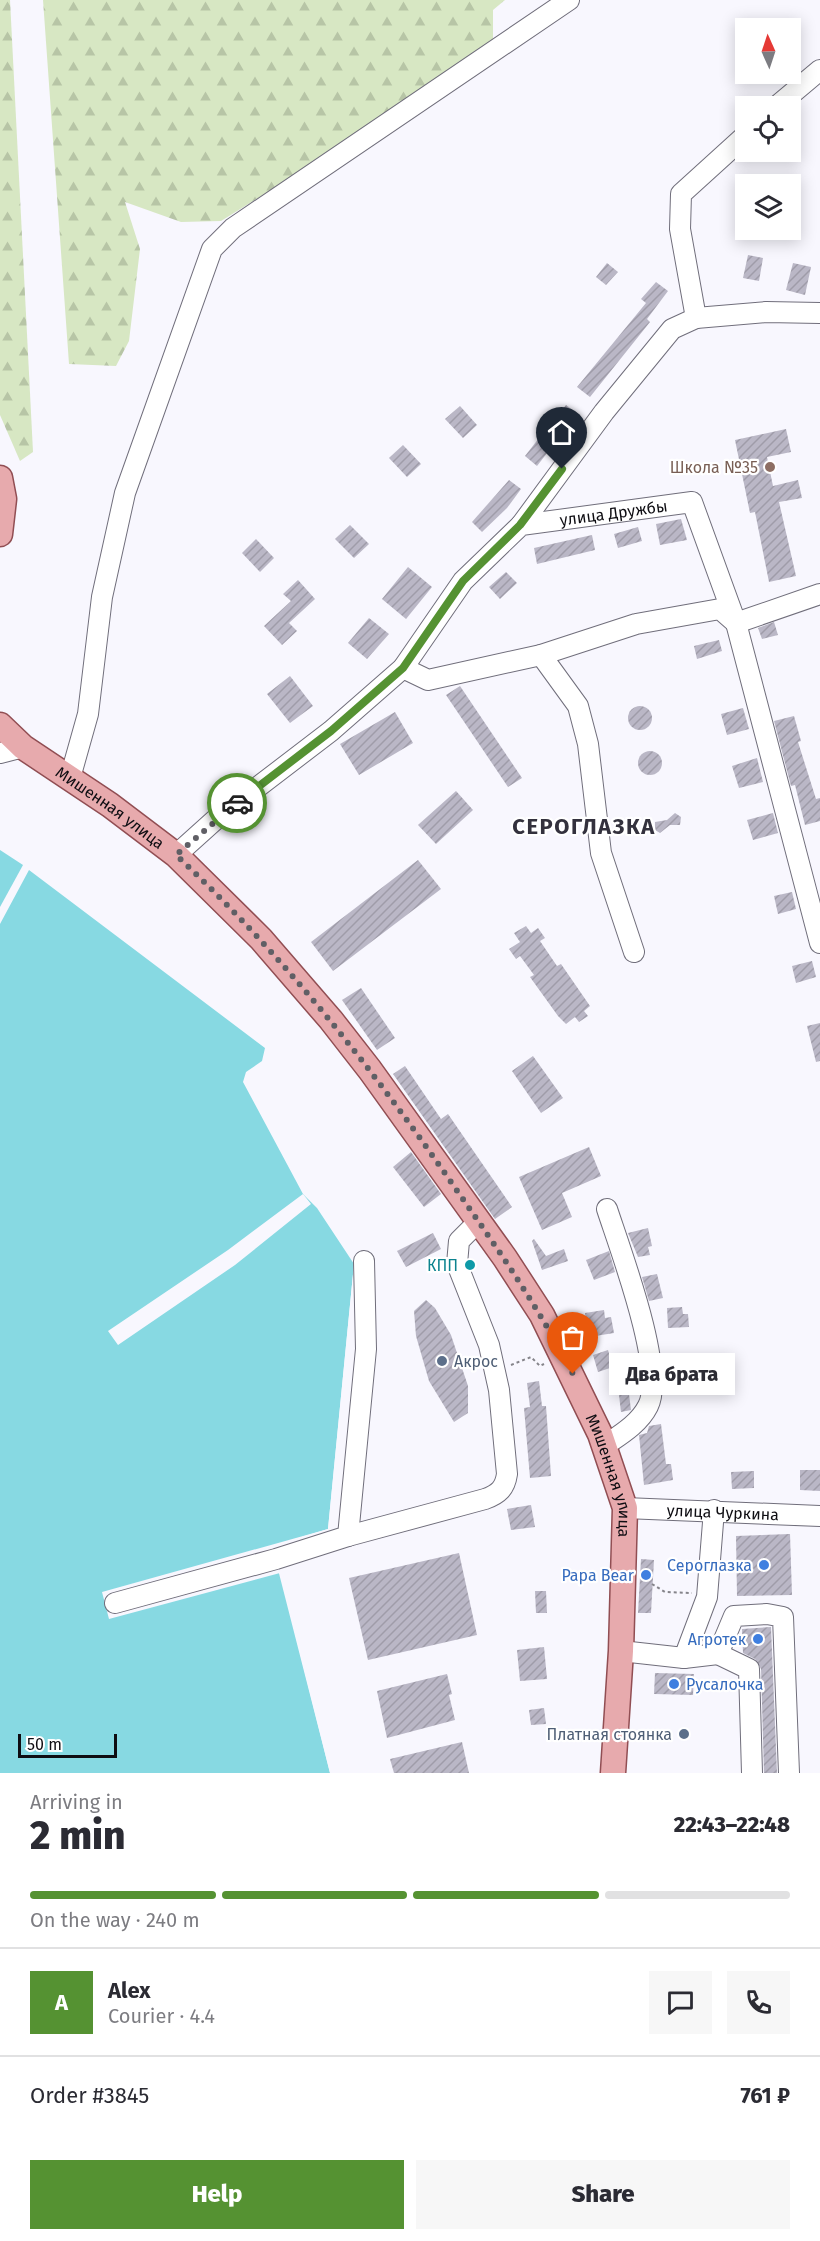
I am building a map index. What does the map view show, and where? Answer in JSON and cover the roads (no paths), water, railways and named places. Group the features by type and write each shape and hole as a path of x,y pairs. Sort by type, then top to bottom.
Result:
{"main road":[{"path":"0,478 4,499 0,534"},
{"name":"Мишенная улица","path":"0,725 23,747 176,855 261,939 332,1020 410,1122 542,1315 573,1374 604,1446 625,1508 621,1651 613,1773"}],"street":[{"path":"70,778 88,714 102,597 125,493 212,249 232,228 568,0"},
{"path":"789,96 820,70"},
{"path":"696,312 680,229 681,194 735,145"},
{"path":"176,855 216,819 331,731 403,668 463,581 520,525 604,412 672,329 696,312 820,313"},
{"name":"улица Дружбы","path":"520,525 692,502 736,623 820,943"},
{"path":"403,668 428,680 541,655 636,624 720,609 736,623 820,594"},
{"path":"541,655 578,706 588,744 601,853 634,952"},
{"path":"0,753 23,747"},
{"path":"604,1446 642,1418 650,1404 654,1384 643,1328 607,1209"},
{"path":"115,1603 276,1559 497,1494 503,1487 507,1474 499,1390 489,1345 457,1264 459,1241 479,1221"},
{"path":"348,1536 366,1348 364,1261"},
{"name":"улица Чуркина","path":"625,1508 820,1516"},
{"path":"684,1658 707,1597 714,1510"},
{"path":"718,1654 734,1616 767,1614 783,1617 789,1773"},
{"path":"621,1651 684,1658 718,1654 748,1669 752,1773"}],"water":[{"path":"0,850 23,865 0,907"},
{"path":"29,870 265,1048 262,1061 246,1072 243,1082 303,1194 317,1208 354,1264 328,1529 272,1546 330,1773 0,1773 0,924"}],"place":[{"name":"Школа №35","path":"770,467"},
{"name":"КПП","path":"470,1265"},
{"name":"Акрос","path":"442,1361"},
{"name":"Два брата","path":"573,1374"},
{"name":"Сероглазка","path":"764,1565"},
{"name":"Papa Bear","path":"646,1575"},
{"name":"Агротек","path":"758,1639"},
{"name":"Русалочка","path":"674,1684"},
{"name":"Платная стоянка","path":"684,1734"}],"district":[{"name":"СЕРОГЛАЗКА","path":"584,826"}]}
